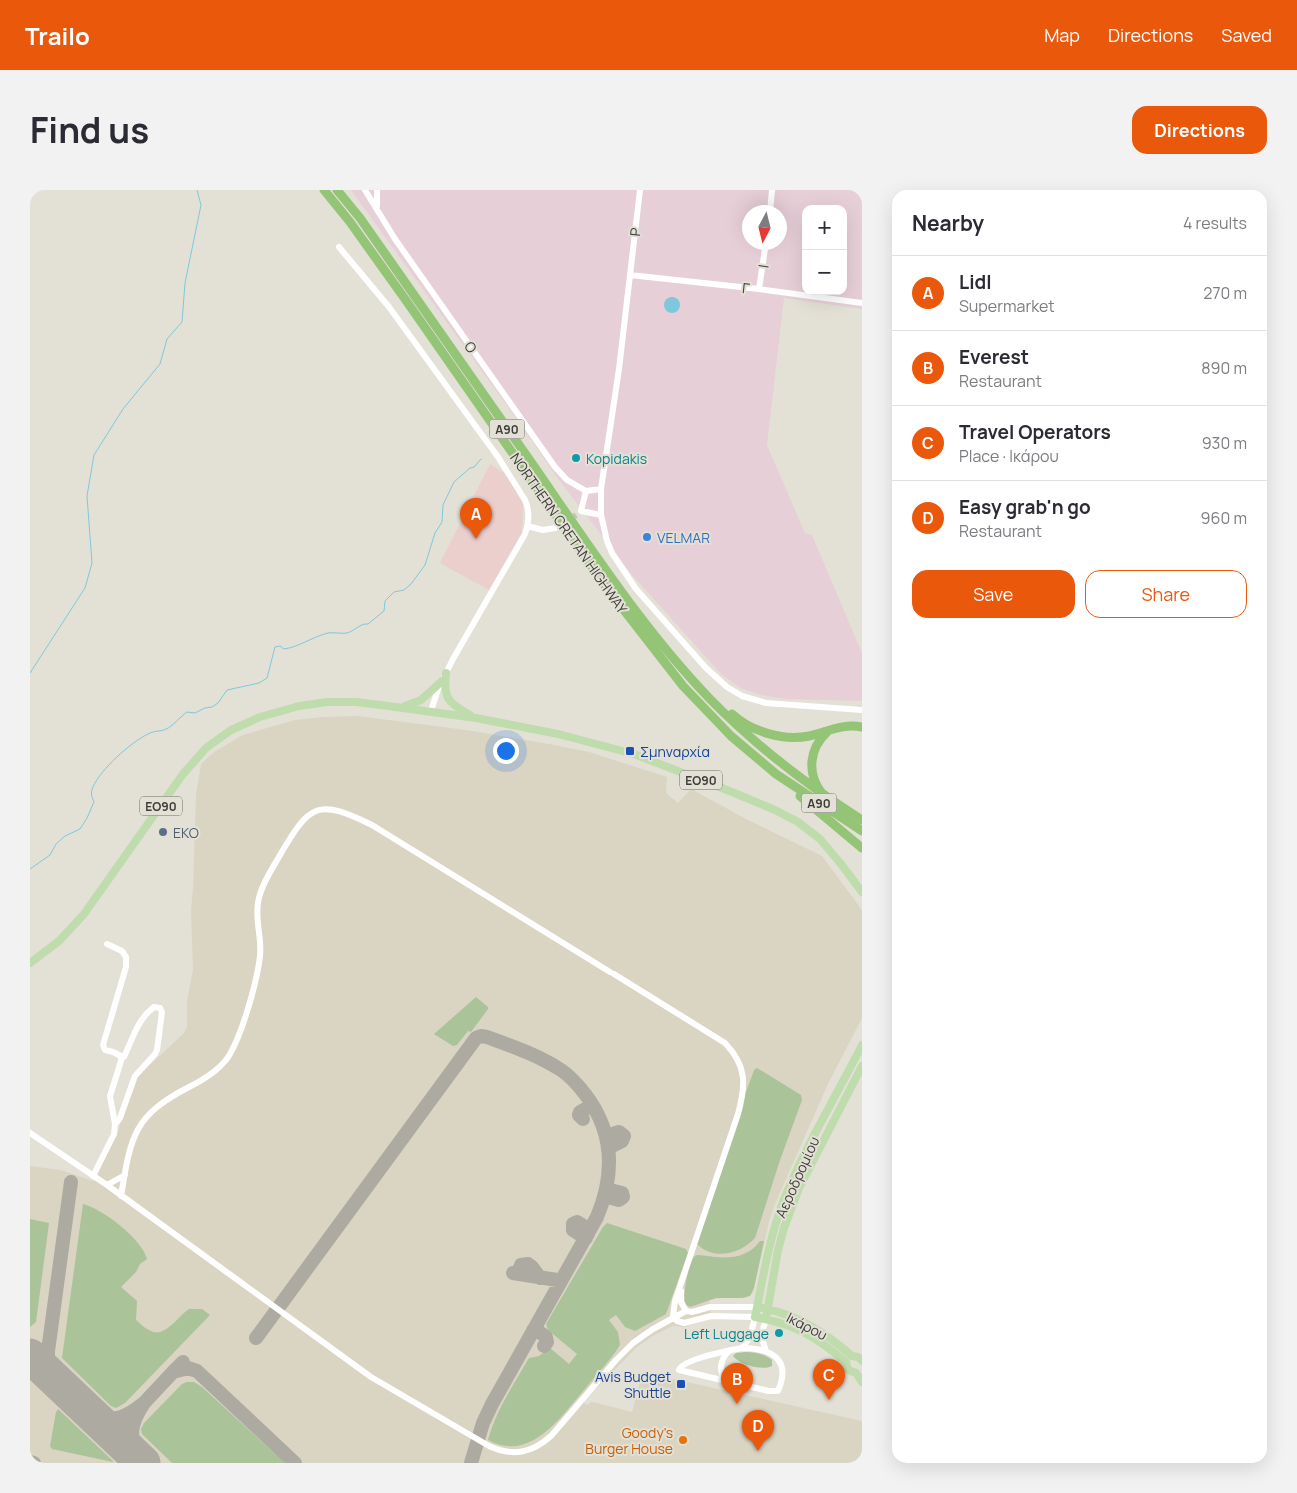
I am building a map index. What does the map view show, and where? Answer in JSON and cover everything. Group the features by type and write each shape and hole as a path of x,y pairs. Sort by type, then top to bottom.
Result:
{"highway":[{"name":"NORTHERN CRETAN HIGHWAY","path":"324,190 350,222 405,299 606,587 683,686 731,736 776,774 862,831"},
{"name":"NORTHERN CRETAN HIGHWAY","path":"338,190 360,218 563,509 657,638 710,699 767,752 825,797 862,820"},
{"path":"657,638 724,707 751,727 770,734 789,737 807,736 840,726 853,725 862,727"},
{"path":"825,797 814,781 812,760 814,749 828,730"},
{"path":"776,774 814,809 862,848"}],"main road":[{"path":"446,673 444,687 447,698 455,707 476,718"},
{"path":"402,707 421,700 442,681"},
{"name":"ΕΟ90","path":"30,963 55,945 74,926 183,774 206,748 231,730 266,714 313,703 342,702 402,707 476,718 551,732 634,754 776,810 798,822 813,833 834,854 862,892"},
{"name":"Αεροδρομίου","path":"755,1317 768,1250 783,1202 862,1045"},
{"name":"Αεροδρομίου","path":"766,1319 778,1250 790,1210 810,1165 862,1066"},
{"name":"Ικάρου","path":"757,1307 796,1318 816,1328 836,1342 849,1359"},
{"name":"Ικάρου","path":"755,1317 787,1324 805,1332 849,1359"},
{"path":"862,1361 858,1356 849,1359 848,1370 859,1371 862,1382"}],"street":[{"path":"365,190 377,208"},
{"name":"Ο","path":"377,190 377,208 395,240 556,467 567,480 586,491"},
{"name":"Ρ","path":"640,190 602,489 601,515 609,548 636,589 706,668 727,687 742,696 766,702 862,710"},
{"path":"771,205 772,190"},
{"path":"339,247 389,307 498,457 527,504 525,534 446,673 431,711"},
{"name":"Ι","path":"760,289 765,250"},
{"name":"Γ","path":"630,275 760,289 862,303"},
{"path":"601,515 579,513 586,491 602,489"},
{"path":"527,526 544,530 556,528"},
{"path":"121,1196 133,1139 136,1130 146,1116 164,1100 199,1082 229,1056 247,1010 258,964 260,947 259,899 275,864 297,826 310,813 318,810 337,810 372,825 725,1042 737,1058 743,1073 744,1087 738,1114 675,1302 673,1313 674,1318 680,1323 712,1316 755,1317 750,1337 742,1348"},
{"path":"107,944 122,951 126,957 126,967 103,1044 105,1050 118,1053 121,1058"},
{"path":"93,1176 114,1134 115,1124 110,1096 121,1058 124,1056 135,1030 146,1013 154,1007 160,1008 162,1012 157,1050 135,1076 120,1118 115,1124"},
{"path":"30,1133 107,1185 371,1377 489,1446 501,1450 521,1452 542,1444 633,1343 686,1310"},
{"path":"107,1185 125,1175"},
{"path":"683,1280 682,1302 686,1310 692,1312 710,1307 757,1307"},
{"path":"728,1306 728,1316"},
{"path":"766,1319 761,1336 766,1351"},
{"path":"742,1348 766,1351 775,1356 781,1363 782,1373 778,1391 774,1392 680,1371 679,1368 711,1354 742,1348"},
{"path":"724,1381 721,1372 722,1361 723,1357 730,1351"}],"shaded area":[{"path":"351,190 862,190 862,309 784,298 767,445 805,533 812,535 862,653 862,701 785,699 760,695 741,688 722,675 633,576 559,480"},
{"path":"490,464 507,475 523,504 522,537 489,590 440,563"},
{"path":"357,716 466,730 549,744 589,752 667,777 666,793 678,803 691,789 748,820 822,856 862,910 862,1018 828,1084 775,1204 769,1222 753,1293 745,1298 709,1300 712,1318 684,1327 673,1326 651,1337 636,1348 583,1402 587,1405 591,1402 632,1412 641,1379 644,1380 645,1375 654,1377 655,1375 862,1421 862,1463 30,1463 30,1166 61,1170 93,1181 96,1180 117,1134 136,1078 184,1033 187,1027 187,1001 193,970 191,911 196,794 201,764 214,752 243,735 295,720"}],"green space":[{"path":"476,997 488,1009 471,1032 468,1031 457,1045 453,1046 434,1034"},
{"path":"757,1068 801,1095 802,1100 755,1238 742,1248 719,1254 704,1249 697,1244 745,1095 754,1070"},
{"path":"83,1204 111,1218 130,1234 144,1251 147,1259 140,1264 136,1272 121,1287 137,1301 136,1320 147,1329 160,1332 165,1330 189,1309 202,1309 210,1315 125,1403 116,1408 111,1406 62,1358"},
{"path":"30,1219 49,1223 36,1322 30,1327"},
{"path":"607,1223 686,1249 688,1253 666,1314 635,1331 625,1327 616,1315 609,1320 618,1332 620,1345 554,1424 531,1442 517,1446 503,1446 488,1440 501,1408 529,1358 539,1356 550,1348 569,1364 577,1354 548,1330 546,1324"},
{"path":"760,1241 764,1241 754,1288 750,1296 742,1298 716,1298 690,1307 686,1305 687,1277 695,1256 736,1256 749,1251"},
{"path":"746,1352 766,1356 772,1360 772,1366 763,1368 752,1366 741,1362 733,1356 736,1353"},
{"path":"194,1382 202,1387 285,1463 172,1463 142,1434 141,1429 144,1423 182,1384"},
{"path":"58,1409 113,1462 52,1449 50,1446"}],"water":[{"path":"672,297 680,305 672,313 664,305"}],"waterway":[{"path":"30,673 85,588 92,563 87,496 94,455 123,409 160,364 167,339 182,322 185,283 201,205 197,190"},
{"path":"30,869 50,855 56,844 65,836 80,829 94,802 92,791 97,780 109,765 133,743 151,733 168,728 187,712 195,713 212,707 218,703 227,690 259,683 267,678 275,647 280,646 284,649 328,633 347,633 368,624 384,611 385,601 394,592 404,590 411,584 425,565 435,533 442,522 443,505 454,482 470,468 474,467 481,459"}],"taxiway":[{"path":"256,1338 476,1038 481,1036 487,1037 525,1051 561,1070 580,1087 595,1108 602,1123 609,1154 607,1185 597,1217 492,1404 483,1423 471,1463"},
{"path":"583,1119 579,1115 580,1112 589,1107 595,1109"},
{"path":"605,1133 609,1135 619,1132 624,1136 622,1141 608,1148"},
{"path":"57,1382 48,1369 48,1351 71,1182"},
{"path":"605,1198 619,1200 623,1197 622,1193 610,1190 608,1187"},
{"path":"586,1238 573,1230 573,1224 577,1222 587,1228 588,1234"},
{"path":"520,1274 521,1265 528,1264 540,1278"},
{"path":"513,1273 557,1280 559,1283"},
{"path":"533,1330 546,1337 547,1342 544,1346"},
{"path":"183,1362 173,1372 188,1368 197,1371 295,1463"},
{"path":"144,1403 173,1372"},
{"path":"88,1411 104,1417 118,1418 130,1413 144,1403 135,1418 132,1432 134,1446 142,1462"},
{"path":"30,1462 34,1463"}],"runway":[{"path":"30,1356 143,1463"}],"tunnel":[{"path":"559,526 576,515"}],"place":[{"name":"Kopidakis","path":"576,458"},
{"name":"VELMAR","path":"647,537"},
{"name":"Lidl","path":"476,539"},
{"name":"Σμηναρχία","path":"630,751"},
{"name":"EKO","path":"163,832"},
{"name":"Left Luggage","path":"779,1333"},
{"name":"Avis Budget Shuttle","path":"681,1384"},
{"name":"Travel Operators","path":"829,1400"},
{"name":"Everest","path":"737,1404"},
{"name":"Goody's Burger House","path":"683,1440"},
{"name":"Easy grab'n go","path":"758,1451"}]}
